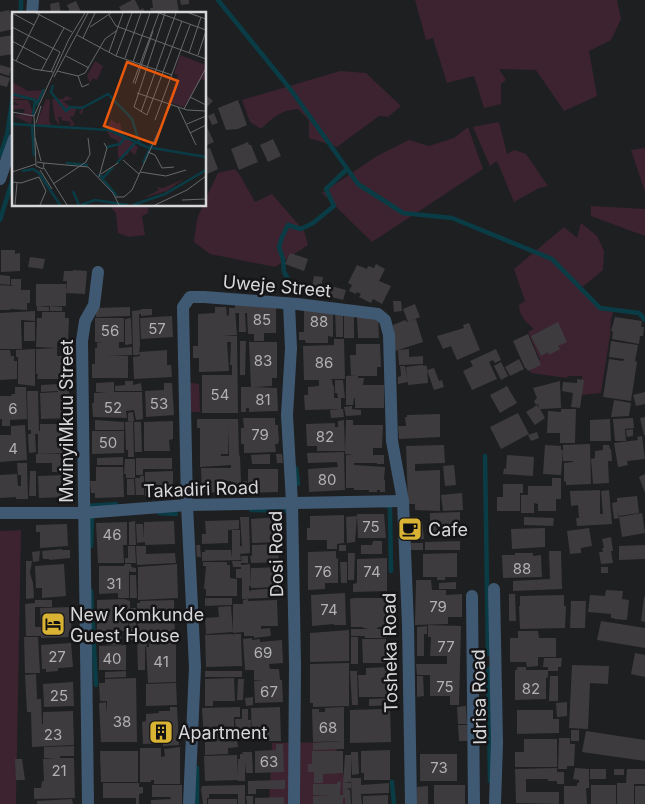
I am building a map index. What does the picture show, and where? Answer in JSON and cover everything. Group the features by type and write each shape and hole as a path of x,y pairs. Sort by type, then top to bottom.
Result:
{"street":[{"path":"0,179 12,145"},
{"name":"MwinyiMkuu Street","path":"88,804 82,341 85,321 94,305 98,272"},
{"name":"Uweje Street","path":"187,505 184,307 190,297 289,304 378,314 385,320 389,335 392,441 403,501"},
{"name":"Dosi Road","path":"289,304 290,348 287,415 292,503 295,665 294,804"},
{"name":"Takadiri Road","path":"0,513 83,513 187,505 403,501"},
{"name":"Tosheka Road","path":"403,501 408,625 410,804"},
{"path":"187,505 195,668 189,804"},
{"name":"Idrisa Road","path":"494,589 498,743 495,804"},
{"path":"472,596 474,804"},
{"path":"474,662 496,663"}],"shaded area":[{"path":"415,0 617,0 621,19 611,40 589,51 597,96 564,111 536,70 499,69 506,80 501,84 501,104 484,108 474,76 447,83 433,38 426,40"},
{"path":"340,71 366,73 401,106 388,117 379,116 337,147 309,138 309,120 298,109 278,115 261,129 250,122 242,100"},
{"path":"499,122 507,154 514,150 526,154 548,186 539,188 514,202 497,161 490,166 473,127"},
{"path":"468,127 483,169 372,242 322,193 377,156 409,140 429,146 454,138"},
{"path":"645,148 645,192 631,150"},
{"path":"235,169 255,202 272,194 304,231 308,245 275,267 210,254 194,242 197,219 203,206 206,206 206,198 218,173"},
{"path":"110,206 148,206 148,213 142,216 145,235 129,237 118,233 116,213"},
{"path":"591,206 645,209 645,236 591,216"},
{"path":"581,223 597,236 604,251 603,270 581,288 599,308 611,310 613,313 601,393 581,395 582,376 568,376 567,378 531,373 532,365 540,360 528,332 534,329 520,313 519,305 525,301 514,269 564,227 577,238"},
{"path":"186,382 199,384 200,412 191,412"},
{"path":"21,530 16,804 0,804 0,531"},
{"path":"334,742 346,783 345,804 269,804 272,743"}],"building":[{"path":"135,0 140,10 143,8 145,12 122,12 119,7"},
{"path":"152,0 177,0 179,12 151,12 150,8 153,8"},
{"path":"180,0 189,0 189,4 181,5"},
{"path":"76,1 81,12 70,12 67,5"},
{"path":"59,2 61,12 48,12 51,11 50,4"},
{"path":"9,10 12,29 0,32 0,12"},
{"path":"12,35 12,54 0,56 0,37"},
{"path":"0,65 11,68 9,76 0,73"},
{"path":"0,75 10,78 7,87 0,85"},
{"path":"206,95 213,101 206,106"},
{"path":"238,100 247,125 238,129 226,130 218,108"},
{"path":"214,113 218,123 212,125 208,116"},
{"path":"206,128 214,142 206,146"},
{"path":"273,139 281,156 268,162 260,145"},
{"path":"248,142 258,162 239,170 231,149"},
{"path":"210,148 218,169 206,175 206,150"},
{"path":"1,250 15,250 15,254 20,253 20,271 1,272"},
{"path":"290,253 308,259 304,271 285,264"},
{"path":"30,257 45,259 43,269 28,267"},
{"path":"376,264 385,269 379,281 391,286 382,304 373,299 371,303 359,297 361,294 349,291 352,285 348,283 357,265 367,269 368,266 374,268"},
{"path":"64,271 87,271 85,294 66,293 67,281 63,281"},
{"path":"0,275 10,276 10,285 0,284"},
{"path":"314,276 323,277 320,293 311,292"},
{"path":"11,279 21,279 21,290 30,290 30,303 27,303 27,310 0,310 0,285 14,286 11,285"},
{"path":"36,284 66,284 66,306 36,306"},
{"path":"327,285 346,290 343,300 324,295"},
{"path":"235,301 276,305 276,333 264,333 264,341 254,341 254,334 248,334 247,313 245,313 246,332 239,332 239,313 235,313"},
{"path":"393,301 401,301 402,311 394,312"},
{"path":"415,304 420,317 408,322 403,309"},
{"path":"37,306 49,307 49,311 37,311"},
{"path":"50,306 62,307 62,311 50,311"},
{"path":"130,307 130,316 96,317 95,308"},
{"path":"215,307 226,307 227,316 229,315 229,308 235,308 237,335 222,336 237,336 238,413 202,413 202,375 232,375 232,365 230,365 231,342 227,342 229,371 199,372 199,358 193,358 193,346 198,346 198,314 215,313"},
{"path":"141,309 152,309 152,315 141,316"},
{"path":"141,310 141,314 139,314 139,355 133,355 132,311"},
{"path":"35,311 35,321 21,320 22,349 0,349 0,313"},
{"path":"304,311 333,311 333,337 328,336 328,343 306,343 305,340 299,340 299,332 304,332"},
{"path":"335,311 343,311 343,337 336,337"},
{"path":"42,312 65,312 65,318 69,318 68,342 57,342 57,348 36,347 37,318 42,318"},
{"path":"344,314 354,314 354,338 344,338"},
{"path":"378,315 379,338 358,338 357,316"},
{"path":"172,316 173,337 141,339 140,318"},
{"path":"615,317 642,321 641,327 644,327 643,336 640,336 639,344 612,339 613,332 611,331"},
{"path":"95,318 124,318 124,342 119,342 119,348 132,347 132,355 107,356 128,356 128,378 92,378 92,364 95,364 95,348 97,348 97,343 102,343 95,342"},
{"path":"131,318 132,344 125,345 125,319"},
{"path":"416,319 423,342 395,351 393,325 405,320 407,322"},
{"path":"24,322 35,322 35,341 24,341"},
{"path":"558,322 567,342 558,346 560,349 549,355 548,352 541,356 531,336"},
{"path":"469,323 480,350 457,360 451,346 443,349 437,336 464,328 463,325"},
{"path":"528,334 541,365 528,371 513,341"},
{"path":"334,339 344,339 345,379 330,379 334,386 334,398 338,398 337,393 335,393 335,380 343,380 345,398 341,398 341,409 305,410 304,395 308,395 308,387 319,386 319,380 304,380 303,346 334,345"},
{"path":"240,341 246,341 245,375 240,375"},
{"path":"611,341 638,345 631,401 603,397 609,359 623,361 624,359 609,357"},
{"path":"249,342 277,342 277,378 272,378 272,386 253,387 277,388 278,411 249,412 249,408 246,408 246,412 241,412 241,387 251,387"},
{"path":"356,344 380,344 381,367 377,367 377,376 358,376 358,378 364,378 363,385 384,385 384,408 355,408 357,405 355,405 355,398 353,405 346,405 346,376 351,376 350,355 356,355"},
{"path":"57,348 57,356 67,356 68,379 37,379 36,349"},
{"path":"35,349 35,386 18,384 18,357 16,357 16,350"},
{"path":"409,349 409,357 423,356 423,364 399,365 398,350"},
{"path":"496,349 501,360 495,363 493,360 489,362 497,379 472,390 463,371 473,366 470,361"},
{"path":"0,350 10,350 11,356 14,356 14,361 17,361 17,379 0,380"},
{"path":"167,350 167,365 171,365 172,377 134,379 133,357 140,356 139,352"},
{"path":"519,359 524,369 510,376 505,367"},
{"path":"501,362 508,376 501,380 494,366"},
{"path":"400,366 405,366 407,380 406,367 427,366 428,383 408,385 408,382 398,384 398,377 401,376"},
{"path":"434,368 439,381 442,380 444,387 434,390 427,370"},
{"path":"577,379 584,380 580,408 571,407 573,393 562,391 563,382 577,383"},
{"path":"125,381 133,381 133,385 141,383 142,391 115,391 115,386 125,385"},
{"path":"560,381 561,408 540,409 545,418 535,425 526,412 537,405 539,408 538,404 536,405 534,401 537,398 533,388"},
{"path":"114,382 114,392 142,392 143,419 136,420 134,410 126,411 127,418 93,417 92,403 94,403 94,393 107,393 96,392 96,383"},
{"path":"164,383 172,383 174,415 146,417 145,391 164,390"},
{"path":"58,384 58,391 41,392 41,385"},
{"path":"58,384 69,384 70,418 41,419 40,393 58,392"},
{"path":"507,386 517,403 500,413 490,395"},
{"path":"15,387 26,387 27,419 10,420 10,426 2,426 2,419 0,419 0,396 12,396 11,394 15,394"},
{"path":"27,391 38,391 39,431 40,424 67,424 68,453 38,454 38,434 31,434 31,430 28,430"},
{"path":"645,392 645,404 636,406 633,395"},
{"path":"614,400 631,403 629,416 611,417"},
{"path":"352,406 352,409 361,410 361,415 346,416 344,407"},
{"path":"343,409 344,417 331,418 330,410"},
{"path":"561,409 576,409 575,443 560,443 560,433 547,433 548,411 561,412"},
{"path":"133,412 134,421 128,421 128,413"},
{"path":"518,413 529,434 501,449 490,427"},
{"path":"440,414 440,437 399,439 398,426 406,426 405,417 407,415"},
{"path":"645,417 645,435 644,435 640,418"},
{"path":"243,418 275,418 275,425 278,425 279,440 278,444 275,444 276,452 244,453 244,444 241,444 241,428 244,428"},
{"path":"633,418 634,428 625,429 626,441 615,441 613,419"},
{"path":"197,419 238,419 241,482 247,481 247,491 232,492 231,481 227,481 227,492 202,493 201,468 231,468 231,465 200,467 200,428 197,428","holes":["228,428 229,456 221,456 221,454 228,454"]},
{"path":"610,419 611,441 590,441 590,420"},
{"path":"95,420 124,422 124,430 95,430"},
{"path":"344,420 345,451 317,451 317,446 307,446 306,424 335,423 335,427 338,427 338,421"},
{"path":"346,420 353,420 353,425 383,425 382,448 373,448 373,455 384,455 384,464 354,463 354,465 385,467 385,492 377,490 377,492 369,492 369,490 346,488 346,455 353,454 345,454"},
{"path":"133,421 134,457 128,457 125,422"},
{"path":"173,421 173,439 169,440 170,451 144,451 144,422"},
{"path":"134,422 141,422 142,452 135,452"},
{"path":"25,425 27,460 0,462 0,435 11,435 11,426"},
{"path":"633,429 633,436 627,437 626,430"},
{"path":"92,431 124,431 124,453 92,454"},
{"path":"537,432 539,438 531,441 528,435"},
{"path":"28,434 35,434 36,452 29,453"},
{"path":"642,436 645,459 627,461 628,465 618,467 614,443 638,440 637,437"},
{"path":"590,444 591,484 566,485 564,481 564,463 573,461 563,461 563,445"},
{"path":"444,445 445,463 415,464 415,471 440,470 440,511 415,510 415,504 408,504 406,446"},
{"path":"545,445 561,446 561,450 563,450 561,475 543,474"},
{"path":"603,445 609,445 611,449 612,461 608,461 609,483 593,484 591,459 595,458 595,451 603,450"},
{"path":"344,452 345,490 309,492 308,469 338,467 337,462 308,463 307,453"},
{"path":"36,454 66,454 65,466 75,466 75,478 68,478 68,484 65,484 65,497 39,498 38,476 66,475 66,472 52,472 52,463 36,463"},
{"path":"270,454 270,464 252,464 251,455"},
{"path":"276,454 282,454 283,463 277,463"},
{"path":"507,455 534,457 533,476 503,474 504,468 506,469"},
{"path":"123,457 123,465 97,465 97,458"},
{"path":"136,458 172,458 172,469 143,469 143,475 136,475"},
{"path":"125,459 135,459 135,478 126,478 126,474 124,474"},
{"path":"17,463 27,463 28,499 16,499 16,497 0,498 0,475 17,474 18,486 21,486 21,475 18,475"},
{"path":"454,465 456,485 445,486 443,466"},
{"path":"96,467 123,467 124,497 95,498 95,493 91,493 90,481 96,481"},
{"path":"248,469 278,469 278,492 248,493"},
{"path":"30,471 36,471 36,496 29,496"},
{"path":"173,471 173,485 169,485 169,495 145,496 145,472"},
{"path":"645,474 645,493 639,477"},
{"path":"140,476 144,476 144,495 136,495 135,478 140,478"},
{"path":"552,478 561,478 561,499 556,499 556,511 538,511 538,504 534,503 534,513 521,513 521,495 528,495 528,486 552,486"},
{"path":"127,479 134,479 135,495 127,495"},
{"path":"503,484 523,484 523,493 520,493 520,511 497,511 497,497 503,497"},
{"path":"600,490 600,514 603,514 601,491 609,490 612,524 577,526 576,518 579,518 578,505 571,506 570,491"},
{"path":"462,493 463,510 443,511 441,495"},
{"path":"637,496 639,513 619,516 618,512 619,518 614,519 612,503 617,502 617,498"},
{"path":"460,512 460,535 430,536 430,513"},
{"path":"642,513 645,533 622,537 619,517"},
{"path":"357,514 384,514 386,538 358,538"},
{"path":"344,515 344,543 337,544 337,549 327,549 327,540 307,540 310,516"},
{"path":"357,516 355,542 347,543 346,517"},
{"path":"240,517 249,517 250,553 240,554 241,560 202,561 202,552 205,552 205,550 231,550 232,558 232,530 240,530 240,546 242,546"},
{"path":"279,517 280,542 252,543 251,519"},
{"path":"524,517 554,518 553,526 524,525"},
{"path":"239,520 239,529 228,530 228,543 202,544 202,534 206,534 205,521"},
{"path":"135,521 136,545 129,545 129,522"},
{"path":"174,521 175,544 145,545 145,542 137,543 136,524 143,524 144,540 144,522"},
{"path":"422,521 424,539 417,539 417,536 413,537 413,526 417,526 417,522"},
{"path":"127,522 127,545 123,545 124,563 98,563 96,523"},
{"path":"67,524 68,546 40,548 40,532 36,532 36,525"},
{"path":"545,528 545,547 512,549 511,529"},
{"path":"589,528 592,546 581,548 581,553 570,554 567,531"},
{"path":"611,537 613,563 601,564 599,552 603,552 602,548 604,548 602,539"},
{"path":"373,541 382,541 382,554 361,554 361,545 372,545"},
{"path":"460,541 460,550 425,550 425,542"},
{"path":"408,543 423,543 423,550 408,550"},
{"path":"278,544 279,562 251,563 252,545"},
{"path":"196,545 200,545 201,557 197,557"},
{"path":"339,545 346,545 346,551 339,551"},
{"path":"645,545 645,559 619,560 619,546"},
{"path":"128,546 135,546 136,563 125,563 125,558 128,558"},
{"path":"136,546 146,546 146,554 175,553 176,563 137,565"},
{"path":"70,550 70,558 43,559 42,551"},
{"path":"40,551 39,561 33,562 32,552"},
{"path":"336,551 336,559 338,558 338,583 325,583 325,589 308,590 308,552"},
{"path":"549,551 561,551 562,589 513,591 513,581 550,579"},
{"path":"348,553 355,553 354,580 348,580"},
{"path":"457,553 457,577 445,577 445,580 437,580 437,577 423,577 423,554"},
{"path":"515,553 533,553 533,556 541,555 542,577 503,578 502,555 515,555"},
{"path":"241,556 248,556 248,563 241,563 241,565 250,564 251,586 249,586 249,590 251,592 251,590 281,588 281,597 242,599 242,578 236,578 236,569 241,569 241,567 233,567 232,561 242,561"},
{"path":"387,558 387,591 353,592 353,584 357,583 357,559"},
{"path":"26,561 32,561 30,573 34,598 26,599"},
{"path":"203,562 227,562 227,565 230,565 230,578 237,579 237,596 206,596 206,589 204,589 206,566 203,566"},
{"path":"340,562 347,562 347,583 341,583"},
{"path":"64,564 66,596 42,598 42,588 36,588 35,566"},
{"path":"125,564 131,564 131,567 136,568 136,572 130,572 129,570 129,598 118,598 118,593 99,594 99,566 124,566"},
{"path":"177,564 178,598 138,600 138,567"},
{"path":"280,567 280,587 251,588 251,568"},
{"path":"601,567 608,567 608,573 601,573"},
{"path":"130,575 136,575 137,598 130,598"},
{"path":"416,580 431,580 432,590 446,590 446,595 462,594 462,617 448,617 448,624 415,625"},
{"path":"456,582 456,589 439,589 439,583"},
{"path":"606,590 623,591 622,599 629,600 627,620 611,618 611,614 588,612 590,595 605,596"},
{"path":"345,593 346,625 312,626 311,595"},
{"path":"509,594 515,594 516,621 509,621"},
{"path":"564,595 564,606 566,606 565,628 520,629 520,596"},
{"path":"645,597 645,622 641,621"},
{"path":"205,598 232,598 232,605 205,606"},
{"path":"384,598 384,601 387,601 387,627 378,627 377,629 387,629 387,638 351,636 351,629 370,629 351,627 350,599"},
{"path":"124,599 130,601 130,608 136,608 136,628 129,629 128,608 128,631 97,631 97,600"},
{"path":"248,599 248,601 277,600 278,626 261,626 261,629 270,628 271,636 254,638 254,636 244,636 244,632 233,633 233,604 243,604 243,600"},
{"path":"35,600 52,600 52,607 35,607 35,627 41,627 40,608 72,607 71,637 41,638 41,636 26,636 25,604 35,603"},
{"path":"174,600 175,637 138,638 137,603 140,603 140,601"},
{"path":"571,601 586,601 585,628 570,628"},
{"path":"231,606 233,632 206,634 205,618 219,617 218,607"},
{"path":"601,621 645,628 645,648 597,640"},
{"path":"428,625 461,626 459,705 450,705 450,696 430,696 430,675 417,675 416,664 447,664 447,656 430,656 431,637 428,637"},
{"path":"427,626 427,634 424,634 424,656 417,656 417,627"},
{"path":"131,629 135,629 137,638 127,640 128,633 130,634"},
{"path":"349,630 349,661 310,662 310,633"},
{"path":"518,631 538,631 539,638 556,638 556,657 538,657 538,666 527,667 526,662 510,662 510,638 518,638"},
{"path":"233,634 233,636 234,634 241,634 242,666 206,667 205,635"},
{"path":"24,637 38,637 40,673 25,673"},
{"path":"108,637 121,637 121,645 107,645"},
{"path":"351,637 358,637 358,664 351,664"},
{"path":"252,638 252,640 260,639 260,642 282,640 283,663 269,664 270,669 279,669 280,680 282,680 283,702 255,703 254,681 263,680 254,680 254,670 245,670 243,639"},
{"path":"137,639 176,639 176,682 148,683 146,647 149,647 149,643 145,647 145,670 138,670"},
{"path":"362,639 386,639 386,663 363,663"},
{"path":"71,643 73,667 58,668 58,671 46,672 46,669 42,669 41,645"},
{"path":"126,645 126,670 99,670 99,646"},
{"path":"635,653 645,655 645,677 631,674"},
{"path":"544,658 562,658 561,667 558,667 558,671 548,671 548,667 543,667"},
{"path":"349,663 349,706 313,707 313,703 310,703 310,664"},
{"path":"572,665 609,666 608,684 590,683 588,729 569,728"},
{"path":"390,667 388,697 359,697 358,675 366,675 366,668"},
{"path":"517,667 526,667 526,670 548,670 546,699 515,700 515,670 517,670"},
{"path":"126,671 126,677 105,678 105,672"},
{"path":"205,671 242,671 242,677 205,677"},
{"path":"350,671 357,671 358,705 352,705"},
{"path":"36,674 37,699 41,699 42,724 43,712 73,711 74,745 32,747 31,712 27,712 25,675"},
{"path":"417,676 423,676 424,696 417,697"},
{"path":"550,676 558,676 558,701 549,701"},
{"path":"136,678 137,742 101,742 99,703 106,702 107,714 107,701 100,701 99,683 105,683 105,679"},
{"path":"234,678 235,701 213,701 213,706 205,706 205,679"},
{"path":"238,679 244,679 243,700 237,700"},
{"path":"73,682 74,706 44,707 43,684"},
{"path":"176,683 177,705 146,706 146,684"},
{"path":"253,697 253,705 246,706 245,698"},
{"path":"394,698 394,705 369,706 369,699"},
{"path":"567,702 567,716 557,717 556,703"},
{"path":"466,706 467,724 458,724 457,707"},
{"name":"Apartment","path":"170,707 177,707 179,745 163,746 163,743 143,744 142,722 146,721 146,714 170,711"},
{"path":"240,707 240,717 234,717 234,730 236,731 235,719 242,719 242,709 248,709 248,720 251,720 250,741 237,740 238,747 228,748 228,754 205,755 205,742 229,740 204,741 202,708"},
{"path":"280,707 281,741 252,741 251,708"},
{"path":"344,707 344,749 313,750 313,743 342,741 313,742 312,709 319,709 319,712 325,712 325,708"},
{"path":"390,708 391,742 350,743 350,710"},
{"path":"517,710 553,710 553,719 559,719 559,733 517,734"},
{"path":"458,725 467,725 468,741 459,741"},
{"path":"571,730 579,730 579,741 571,741"},
{"path":"586,731 645,740 645,761 582,752"},
{"path":"559,738 570,738 570,744 575,744 574,766 567,766 567,769 558,769"},
{"path":"524,739 557,739 557,767 515,767 515,752 524,752"},
{"path":"276,744 283,744 284,772 255,773 255,751 276,750"},
{"path":"74,746 74,756 60,756 60,758 74,758 75,798 34,799 34,788 41,788 42,781 44,781 43,759 55,758 44,758 44,747"},
{"path":"180,747 180,784 154,784 154,780 151,780 151,782 140,782 140,748 161,748 161,757 165,756 164,749"},
{"path":"390,750 390,780 364,780 364,773 361,773 361,751"},
{"path":"100,751 138,751 138,782 101,782"},
{"path":"312,751 343,751 343,773 323,774 323,783 314,783 314,772 308,772 308,764 312,764"},
{"path":"242,752 252,752 253,773 246,773 245,762 245,781 205,781 204,756 237,755 238,776 238,759 240,759 240,754 243,754"},
{"path":"351,752 358,752 359,774 352,775 351,756 351,782 343,783 345,755 351,755"},
{"path":"420,754 457,754 457,781 420,781"},
{"path":"15,759 22,759 25,780 16,780"},
{"path":"557,768 557,772 564,772 564,784 557,784 557,781 548,781 548,779 526,779 526,792 559,792 559,804 516,803 515,769"},
{"path":"575,768 589,769 589,788 586,788 587,804 564,804 564,786 577,786 577,783 579,783 579,780 573,779"},
{"path":"590,769 606,769 606,779 590,779"},
{"path":"614,769 624,769 624,775 614,775"},
{"path":"627,769 645,769 645,784 634,784 634,804 617,804 617,783 626,783"},
{"path":"351,778 361,778 361,785 389,783 389,793 361,794 362,804 352,804"},
{"path":"285,780 285,789 256,789 256,794 248,794 248,781"},
{"path":"337,782 341,782 340,795 343,795 343,783 351,783 351,788 346,789 350,790 351,804 345,804 345,798 343,798 343,804 313,804 313,796 333,795 313,795 313,784 337,784"},
{"path":"103,783 139,783 139,787 143,787 143,793 139,794 139,804 136,804 136,798 103,798"},
{"path":"152,785 182,785 182,804 151,804 151,800 171,799 170,797 152,797"},
{"path":"245,785 245,804 238,804 238,794 209,794 207,804 203,804 202,786"},
{"path":"434,785 465,785 465,804 434,804"},
{"path":"591,785 616,785 616,804 591,804"},
{"path":"428,786 428,804 417,804 417,787"},
{"path":"635,786 645,786 645,804 635,804"},
{"path":"388,795 388,804 363,804 363,796"},
{"path":"246,796 253,796 253,804 247,804"},
{"path":"284,797 284,804 255,804 255,798"},
{"path":"72,799 73,804 37,804 37,801"},
{"path":"208,799 237,799 237,804 208,804"}],"waterway":[{"path":"21,0 21,12"},
{"path":"218,0 291,90 358,184 403,213 452,218 552,259 600,308 639,313 645,320"},
{"path":"0,156 7,135 12,102"},
{"path":"297,294 284,272 283,259 279,247 282,237 288,225 301,229 313,223 334,206 326,189 347,169"},
{"path":"0,220 12,181"},
{"path":"485,456 488,654"},
{"path":"296,468 298,484"},
{"path":"86,506 116,504"},
{"path":"387,506 390,506 391,571"},
{"path":"251,510 291,511"},
{"path":"159,513 176,514"},
{"path":"91,546 92,517 94,516"},
{"path":"91,591 96,685"},
{"path":"488,668 490,781"},
{"path":"197,768 197,804"},
{"path":"392,782 394,804"}],"place":[{"name":"Cafe","path":"410,529"},
{"name":"New Komkunde Guest House","path":"53,624"},
{"name":"Apartment","path":"161,732"}]}
